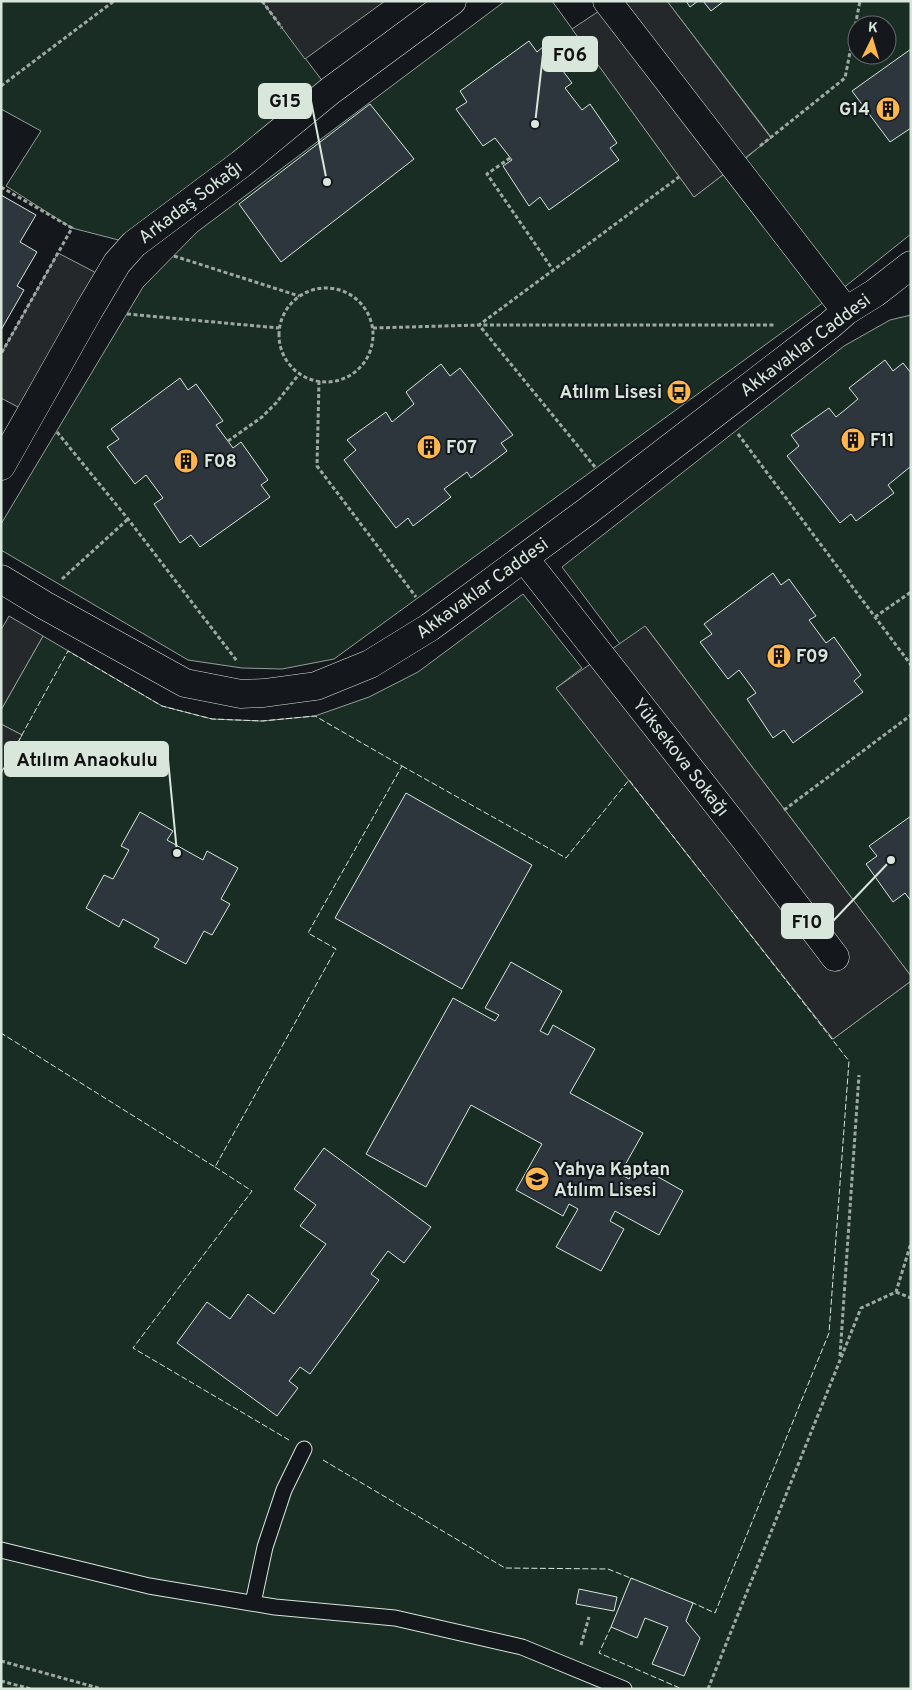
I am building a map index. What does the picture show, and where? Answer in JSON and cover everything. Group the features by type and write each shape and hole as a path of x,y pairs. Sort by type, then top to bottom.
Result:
{"street":[{"name":"Arkadaş Sokağı","path":"1,466 88,310 117,263 134,244 241,164 330,91 452,1"},
{"path":"611,5 846,310"},
{"name":"Akkavaklar Caddesi","path":"1,579 185,684 240,694 264,693 316,686 370,664 430,627 524,558 830,325 846,310 875,293 911,265"},
{"path":"875,293 911,287"},
{"name":"Yüksekova Sokağı","path":"524,558 739,831 835,957"}],"lane":[{"path":"253,1603 265,1547 284,1490 304,1449"},
{"path":"1,1550 149,1586 253,1603 396,1618 522,1647 624,1689"}],"path":[{"path":"1,86 114,1"},
{"path":"262,1 282,28"},
{"path":"735,168 846,78 860,1"},
{"path":"510,158 487,174 553,270"},
{"path":"479,325 680,176"},
{"path":"1,187 72,228 1,354"},
{"path":"174,256 300,296"},
{"path":"319,288 334,288 348,293 360,302 368,314 373,328 372,344 366,359 356,372 342,380 326,382 310,380 300,374 285,360 280,344 279,328 284,313 293,301 300,296 305,292 319,288"},
{"path":"127,314 279,328"},
{"path":"479,325 598,471"},
{"path":"373,328 479,325 782,326"},
{"path":"228,441 262,416 276,403 300,374"},
{"path":"319,381 317,466 418,600"},
{"path":"57,431 128,519 242,668"},
{"path":"736,431 911,665"},
{"path":"57,584 128,519"},
{"path":"875,618 911,592"},
{"path":"784,810 911,716"},
{"path":"840,1360 859,1075"},
{"path":"896,1292 911,1243"},
{"path":"708,1689 861,1308 896,1292 911,1298"},
{"path":"1,1661 102,1689"},
{"path":"1,1681 31,1689"}],"green space":[{"path":"1,1 262,1 330,91 134,244 72,228 6,186 41,131 1,109"},
{"path":"505,1 552,1 694,197 724,174 824,302 334,659 282,669 242,668 188,660 1,550 1,524 143,287 197,232"},
{"path":"667,1 911,1 911,234 842,289 745,159 771,137"},
{"path":"911,315 911,976 646,627 620,644 562,567 844,346 890,320"},
{"path":"523,594 582,668 556,688 833,1039 911,981 911,1689 1,1689 1,773 22,735 1,724 1,710 43,636 162,706 212,719 262,721 315,716 369,697 418,672"}],"shaded area":[{"path":"262,1 385,1 305,59"},
{"path":"614,1 667,1 771,138 694,197 572,29"},
{"path":"58,253 108,279 31,414 1,398 1,354"},
{"path":"9,616 43,636 1,710 1,630"},
{"path":"645,626 911,976 911,981 833,1039 556,688"},
{"path":"1,724 22,735 1,773"}],"building":[{"path":"686,1 698,1 690,7"},
{"path":"703,1 724,1 711,11"},
{"path":"529,41 537,52 544,46 572,83 565,88 582,110 590,104 617,143 610,148 619,160 549,210 540,197 529,206 503,166 512,160 495,138 483,146 456,109 467,102 460,91"},
{"name":"G14","path":"911,49 911,128 890,142 852,91 889,65 897,65 897,59"},
{"path":"370,104 414,159 281,262 239,204"},
{"path":"1,195 36,215 20,242 37,252 17,286 24,290 1,330"},
{"name":"F11","path":"885,360 893,371 903,363 911,373 911,469 910,467 888,485 894,493 856,521 851,514 840,523 787,456 799,446 791,435 829,408 836,417 858,399 849,388"},
{"name":"F07","path":"441,364 450,376 460,368 513,435 501,443 507,451 471,478 467,472 444,489 451,497 413,526 408,518 396,528 344,460 356,450 347,440 386,412 392,422 414,404 406,392"},
{"name":"F08","path":"180,378 188,390 196,384 223,421 216,425 233,448 241,442 268,480 261,485 270,497 200,547 191,535 180,543 154,504 163,498 146,475 135,484 107,447 119,439 111,429"},
{"name":"F09","path":"773,573 781,585 789,579 816,616 809,620 826,643 834,637 861,675 854,681 863,692 793,743 784,730 773,738 747,699 756,693 739,670 728,679 700,642 712,634 704,624"},
{"path":"406,793 532,865 462,989 335,918"},
{"path":"140,812 173,831 167,840 203,860 207,851 238,868 221,899 230,904 212,935 204,931 186,964 154,947 159,939 123,919 119,927 86,908 104,875 113,879 129,850 121,846"},
{"path":"911,816 911,901 905,893 893,902 866,864 877,856 869,846"},
{"path":"511,962 562,991 540,1031 548,1035 553,1025 595,1049 570,1093 643,1133 620,1174 629,1179 637,1165 683,1191 659,1235 615,1211 610,1221 624,1229 601,1271 556,1247 578,1209 569,1204 563,1216 516,1190 542,1144 471,1105 426,1187 366,1154 453,998 495,1021 499,1015 485,1008"},
{"path":"324,1148 431,1227 404,1263 388,1251 371,1274 379,1280 310,1374 300,1367 289,1381 298,1388 277,1416 177,1343 207,1302 230,1319 248,1294 274,1314 326,1244 300,1226 316,1205 294,1189"},
{"path":"631,1578 693,1603 686,1621 700,1638 684,1676 652,1664 668,1627 645,1618 637,1638 611,1627"},
{"path":"579,1589 617,1597 614,1611 576,1604"}],"fence":[{"path":"1,773 68,651 162,706 212,719 262,721 315,716 402,766 308,933 336,949 215,1167 1,1033"},
{"path":"402,766 566,858 629,780 705,877"},
{"path":"691,1602 715,1613 829,1333 849,1061 731,910"},
{"path":"215,1167 252,1191 133,1348 289,1440"},
{"path":"323,1460 505,1568 608,1569 633,1579"},
{"path":"611,1627 599,1653 682,1689"}],"place":[{"name":"G14","path":"888,109"},
{"name":"F06","path":"535,124"},
{"name":"G15","path":"327,182"},
{"name":"Atılım Lisesi","path":"679,392"},
{"name":"F11","path":"853,440"},
{"name":"F07","path":"429,447"},
{"name":"F08","path":"186,461"},
{"name":"F09","path":"779,656"},
{"name":"Atılım Anaokulu","path":"177,853"},
{"name":"F10","path":"891,860"},
{"name":"Yahya Kaptan Atılım Lisesi","path":"537,1179"}]}
